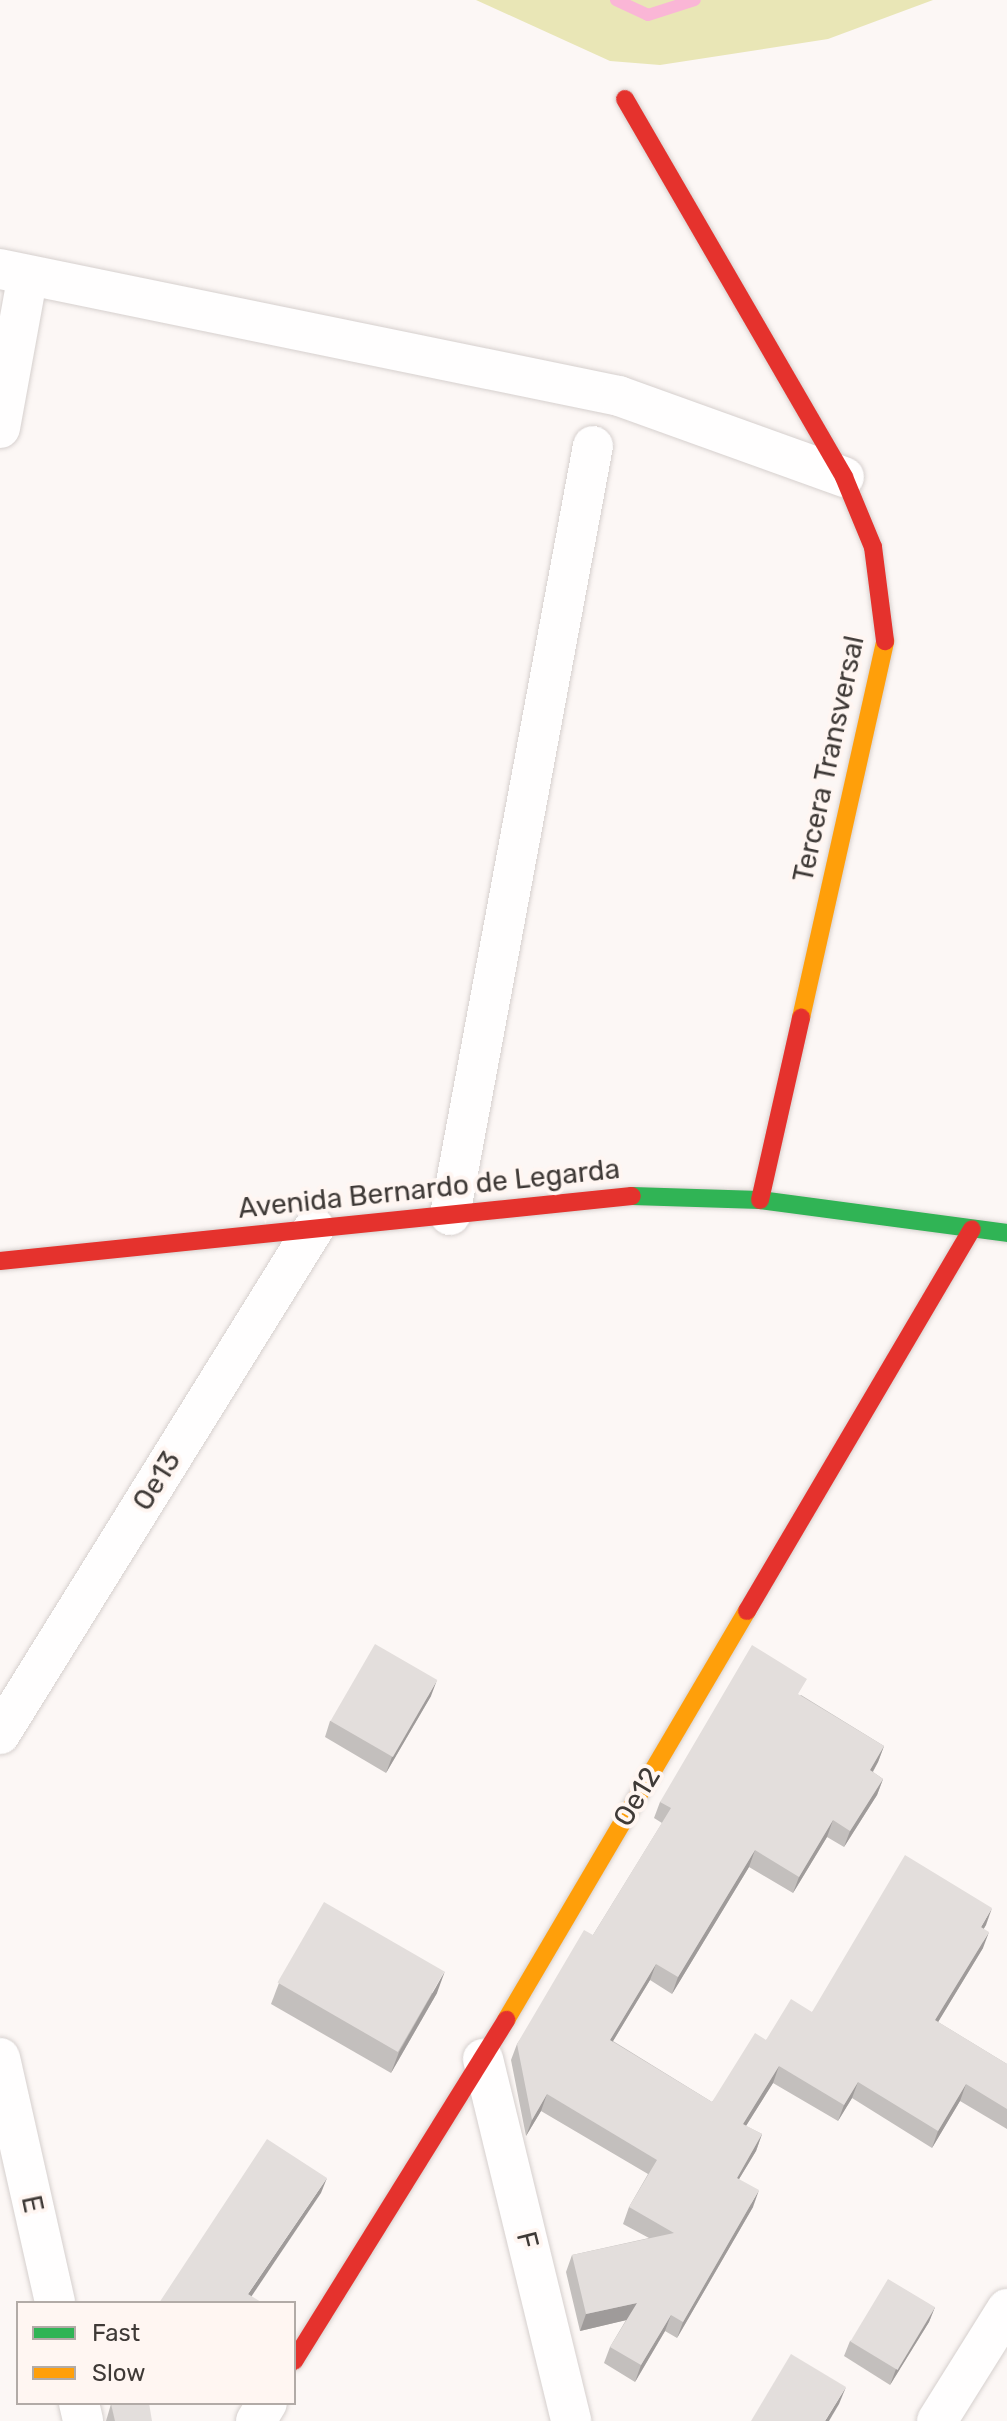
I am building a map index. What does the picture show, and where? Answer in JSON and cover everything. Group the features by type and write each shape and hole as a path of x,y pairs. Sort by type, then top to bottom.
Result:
{"street":[{"name":"Tercera Transversal","path":"625,99 844,477 873,547 886,637 760,1200"},
{"path":"0,428 13,274 619,396 844,477"},
{"path":"450,1215 593,446"},
{"name":"Avenida Bernardo de Legarda","path":"0,1261 450,1215 599,1195 760,1200 1007,1233"},
{"name":"Oe13","path":"0,1734 314,1228"},
{"name":"Oe12","path":"296,2358 483,2059 972,1229"},
{"name":"E","path":"0,2058 55,2301"},
{"name":"F","path":"483,2059 571,2421"},
{"path":"937,2421 1007,2309"}],"shaded area":[{"path":"476,0 933,0 828,39 660,65 610,61"}],"building":[{"path":"375,1644 437,1680 393,1757 330,1721"},
{"path":"752,1645 807,1679 798,1694 884,1746 870,1770 883,1779 850,1831 833,1820 799,1877 755,1850 678,1977 656,1964 610,2040 712,2102 755,2033 766,2040 791,1999 812,2012 905,1855 992,1908 981,1927 989,1932 935,2020 1007,2064 1007,2109 966,2084 938,2131 858,2082 844,2105 779,2066 743,2124 762,2134 737,2178 759,2190 683,2322 671,2315 641,2365 610,2347 637,2303 586,2314 572,2255 674,2233 629,2207 657,2160 547,2094 532,2120 517,2044 584,1930 593,1935 671,1808 660,1802"},
{"path":"324,1902 444,1972 398,2052 278,1983"},
{"path":"267,2139 327,2178 248,2294 259,2301 160,2301"},
{"path":"888,2279 935,2307 898,2370 850,2342"},
{"path":"791,2354 846,2387 825,2421 751,2421"},
{"path":"111,2405 149,2405 152,2421 115,2421"}],"waterway":[{"path":"616,0 648,15 695,0"}],"traffic: fast":[{"path":"632,1196 760,1200 1007,1233"}],"traffic: slow":[{"path":"801,1018 885,641"},
{"path":"506,2020 747,1611"}],"traffic: jam":[{"path":"625,99 844,477 873,547 885,641"},
{"path":"760,1200 801,1018"},
{"path":"0,1261 632,1196"},
{"path":"747,1611 972,1229"},
{"path":"296,2358 506,2020"}]}
